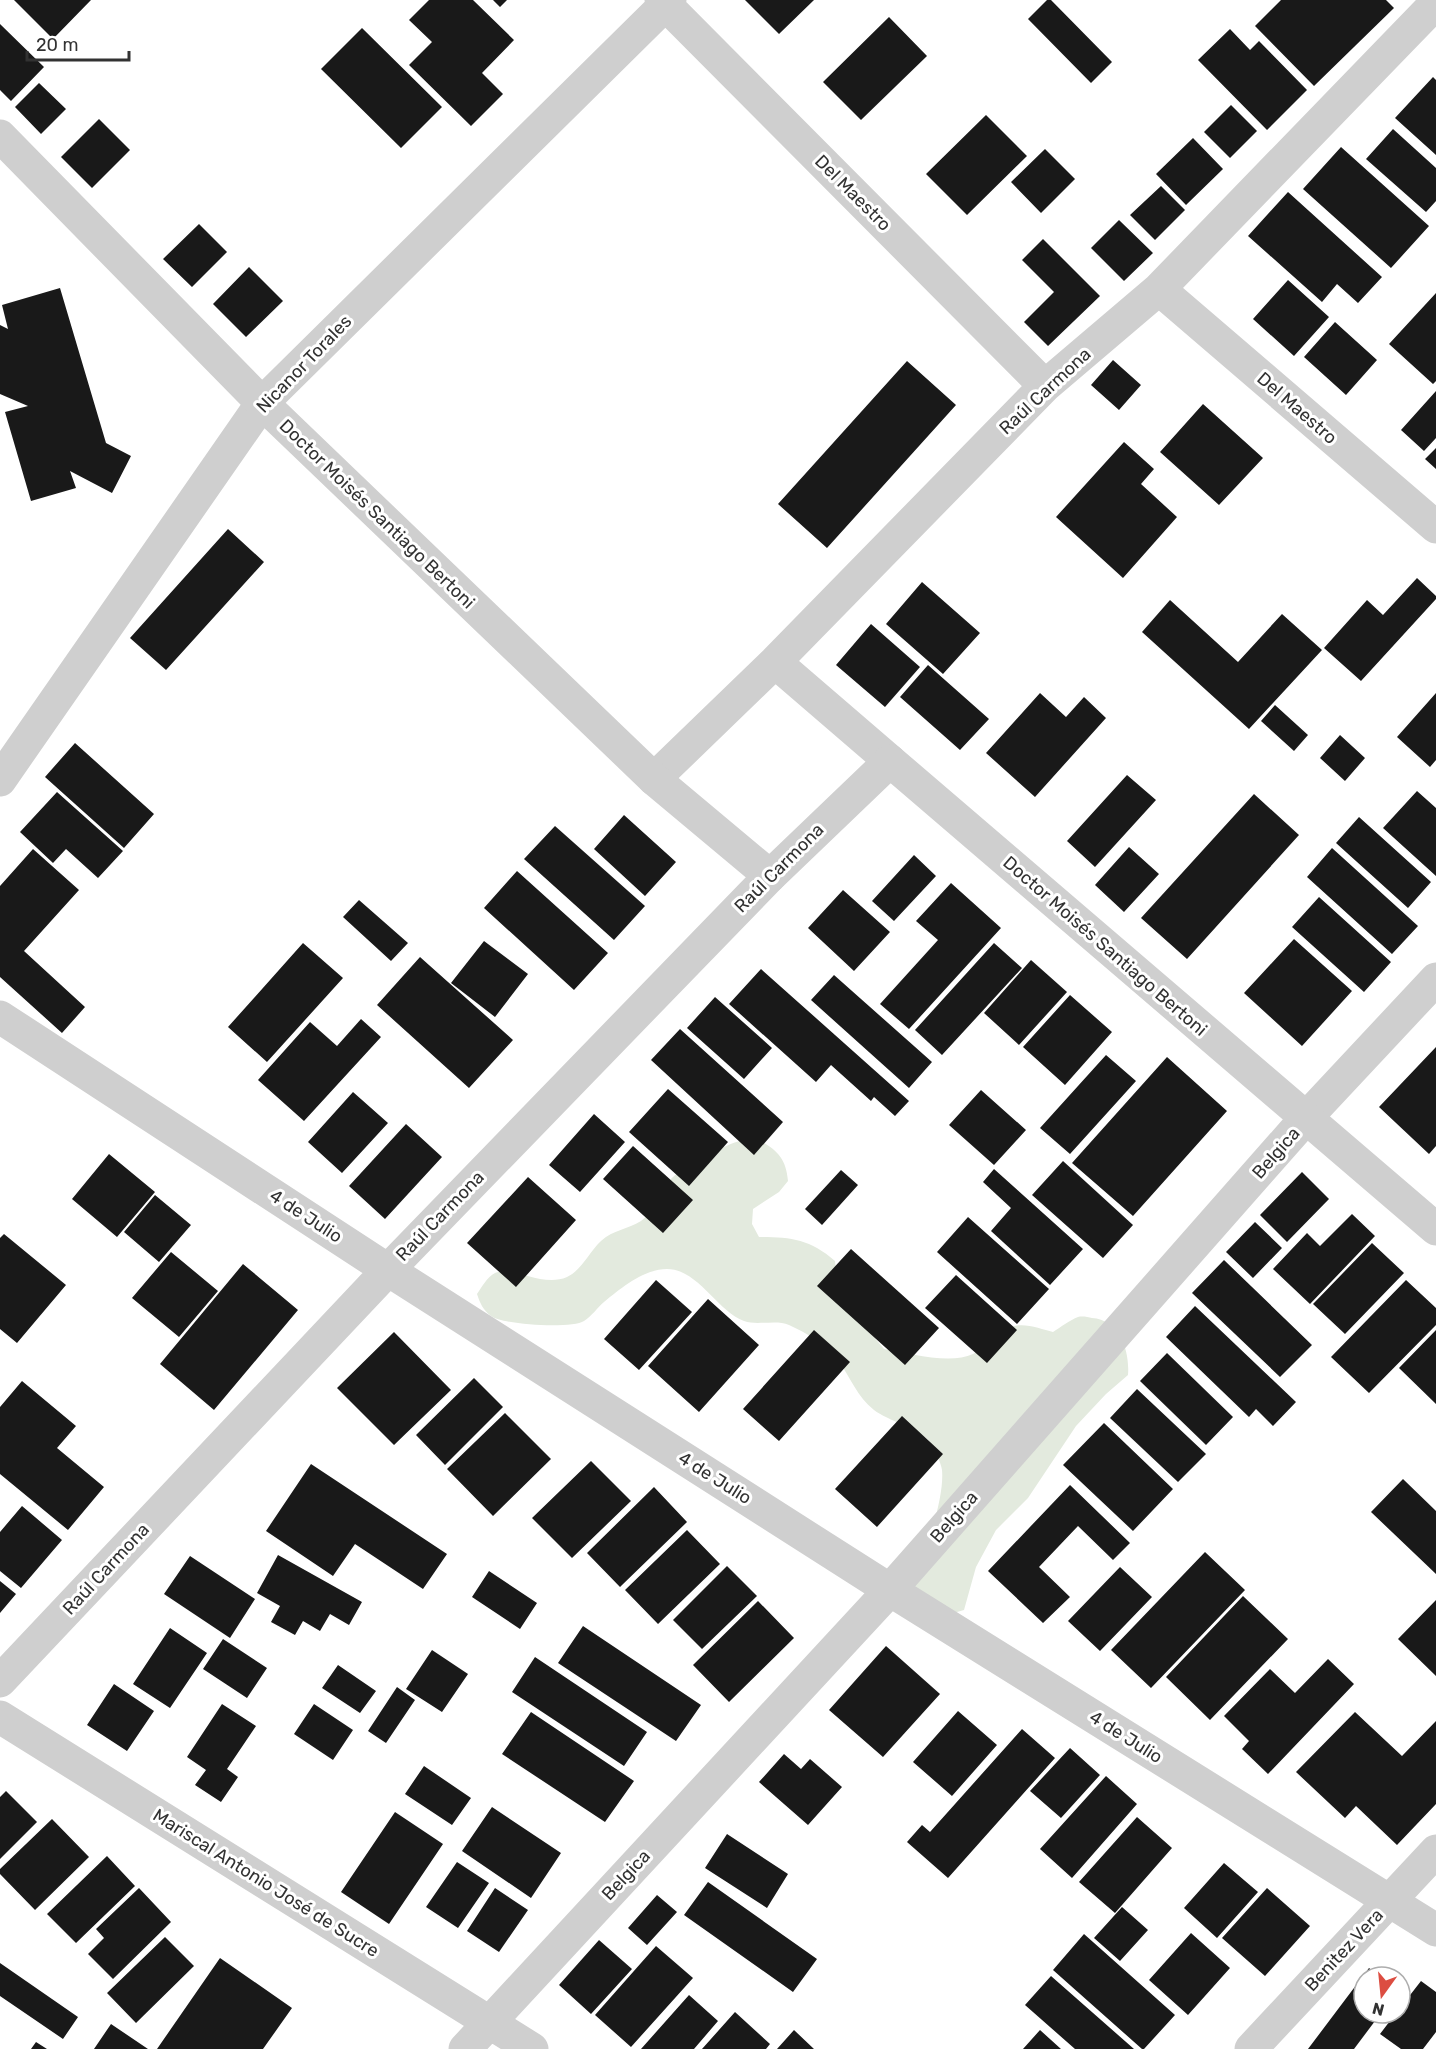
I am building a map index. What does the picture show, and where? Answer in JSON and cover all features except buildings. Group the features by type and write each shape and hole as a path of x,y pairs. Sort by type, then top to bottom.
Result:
{"street":[{"name":"Del Maestro","path":"666,1 1045,386"},
{"name":"Nicanor Torales","path":"0,780 262,403 666,1"},
{"name":"Raúl Carmona","path":"654,779 775,662 1045,386 1159,289 1436,1"},
{"name":"Doctor Moisés Santiago Bertoni","path":"0,136 262,403 654,779 770,876"},
{"name":"Del Maestro","path":"1159,289 1436,527"},
{"name":"Doctor Moisés Santiago Bertoni","path":"775,662 1436,1229"},
{"name":"Raúl Carmona","path":"0,1681 388,1270 770,876 890,761"},
{"name":"Belgica","path":"465,2049 890,1590 1306,1118 1436,979"},
{"name":"4 de Julio","path":"0,1017 388,1270 890,1590 1436,1930"},
{"name":"Mariscal Antonio José de Sucre","path":"0,1718 532,2049"},
{"name":"Benitez Vera","path":"1251,2049 1436,1851"}],"shaded area":[{"path":"755,1138 779,1155 785,1166 788,1181 779,1192 753,1209 752,1224 759,1237 799,1241 817,1248 835,1261 841,1287 852,1309 884,1349 929,1357 964,1357 978,1351 1001,1332 1011,1327 1027,1326 1053,1332 1078,1317 1089,1317 1110,1324 1125,1347 1128,1375 1106,1394 1076,1426 1028,1498 996,1530 976,1567 964,1610 950,1614 912,1593 932,1532 940,1498 942,1470 933,1448 929,1441 919,1433 880,1414 868,1405 837,1359 827,1348 809,1335 784,1323 744,1321 725,1309 688,1276 667,1269 650,1272 633,1280 604,1302 587,1319 566,1325 538,1325 498,1319 488,1314 479,1300 477,1294 487,1280 495,1273 502,1271 548,1280 567,1277 606,1237 636,1224 648,1215 660,1201 670,1180 675,1175 722,1148 738,1141"}]}
